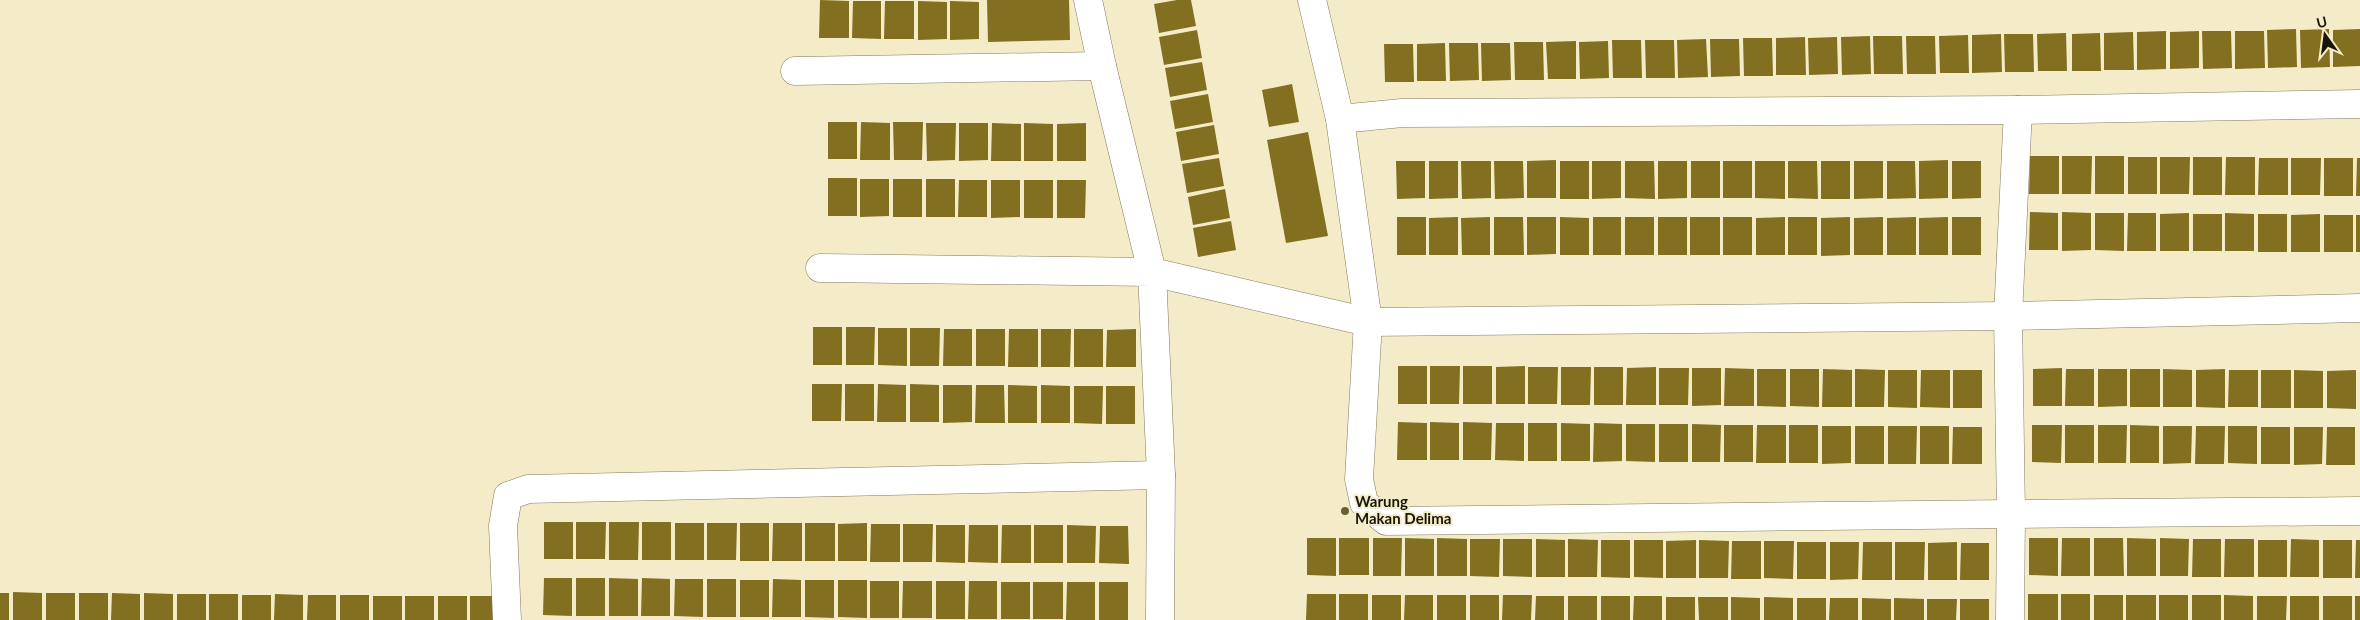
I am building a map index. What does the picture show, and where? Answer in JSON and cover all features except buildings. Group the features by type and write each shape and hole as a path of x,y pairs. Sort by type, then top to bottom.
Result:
{"street":[{"path":"1088,0 1152,272 1161,475 1160,620"},
{"path":"1312,0 1340,119 1368,322 1359,479 1364,503 1386,521 2360,511"},
{"path":"795,71 1102,66"},
{"path":"1340,119 1412,113 2018,110 2360,104"},
{"path":"2010,620 2012,514 2008,316 2018,110"},
{"path":"820,268 1152,272 1368,322 2008,316 2360,308"},
{"path":"507,620 503,526 508,496 528,489 1161,475"}],"place":[{"name":"Warung Makan Delima","path":"1345,511"}]}
